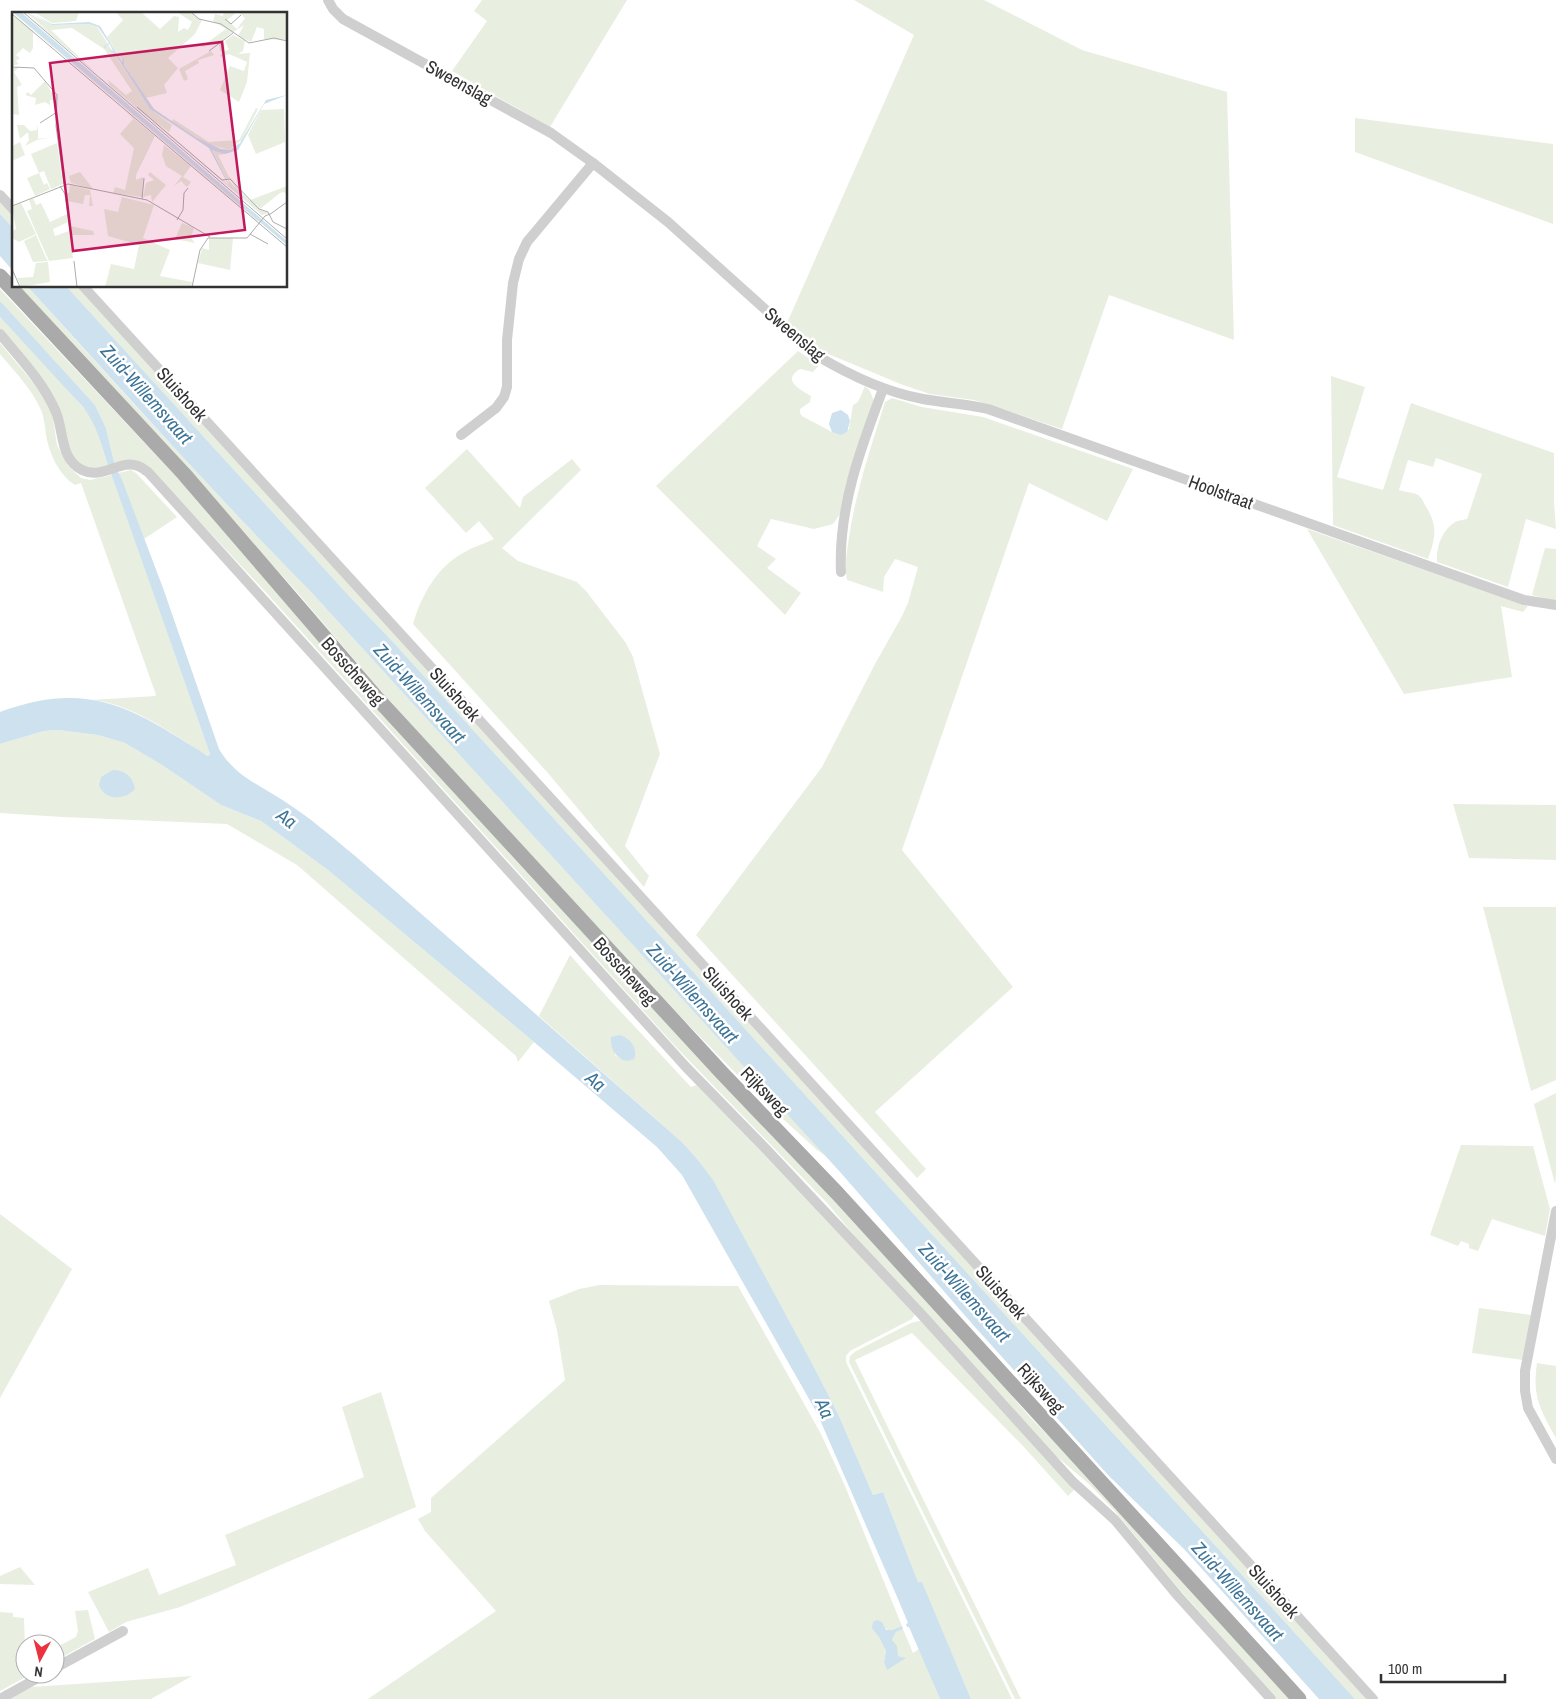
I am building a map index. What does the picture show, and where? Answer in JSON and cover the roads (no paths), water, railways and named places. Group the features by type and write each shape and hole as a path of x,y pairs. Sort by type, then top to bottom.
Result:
{"main road":[{"name":"Bosscheweg","path":"0,276 184,474 376,697 691,1039"},
{"name":"Rijksweg","path":"691,1039 851,1208 1299,1699"}],"street":[{"name":"Sweenslag","path":"328,0 333,9 343,19 550,133 593,163 668,222 816,356 839,369 883,388"},
{"path":"461,435 496,408 504,397 507,387 507,340 513,283 519,259 527,242 593,163"},
{"path":"0,195 12,208"},
{"name":"Sluishoek","path":"86,288 1373,1699"},
{"name":"Bosscheweg","path":"0,334 43,386 57,414 68,456 81,470 94,474 107,472 123,466 137,466 148,472 686,1067 767,1150 1074,1482 1115,1520 1178,1596 1271,1699"},
{"path":"841,572 840,548 842,530 858,456 883,388"},
{"name":"Hoolstraat","path":"883,388 922,399 988,409 1524,600 1556,606"},
{"path":"1556,1211 1552,1253 1525,1371 1525,1391 1528,1408 1556,1460"},
{"path":"65,1663 123,1631"},
{"path":"0,1699 27,1684"}],"water":[{"path":"0,214 12,227 12,270 0,256"},
{"name":"Zuid-Willemsvaart","path":"29,288 68,288 393,642 1355,1699 1319,1699 1185,1550 1109,1476 975,1327 841,1173 312,593 204,480"},
{"name":"Aa","path":"0,301 95,405 106,428 115,466 121,477 163,588 219,749 225,758 240,773 284,801 354,855 683,1143 713,1180 839,1416 873,1495 883,1492 918,1582 922,1582 971,1699 940,1699 909,1627 907,1627 906,1624 908,1623 898,1599 817,1413 682,1175 657,1147 328,870 261,821 221,805 162,765 125,743 98,735 58,730 44,731 0,744 0,712 32,702 60,698 86,699 110,704 133,713 157,725 208,756 210,754 95,427 83,407 0,317"},
{"path":"841,410 848,415 850,421 847,432 841,435 832,432 829,424 832,413"},
{"path":"113,770 121,771 128,775 135,789 120,797 105,794 99,785 101,777"},
{"path":"620,1035 627,1038 634,1047 634,1059 622,1060 613,1050 611,1037"},
{"path":"877,1620 882,1622 886,1630 902,1626 903,1629 896,1632 892,1640 897,1646 898,1656 906,1658 887,1670 884,1662 886,1651 872,1628 873,1622"}]}
